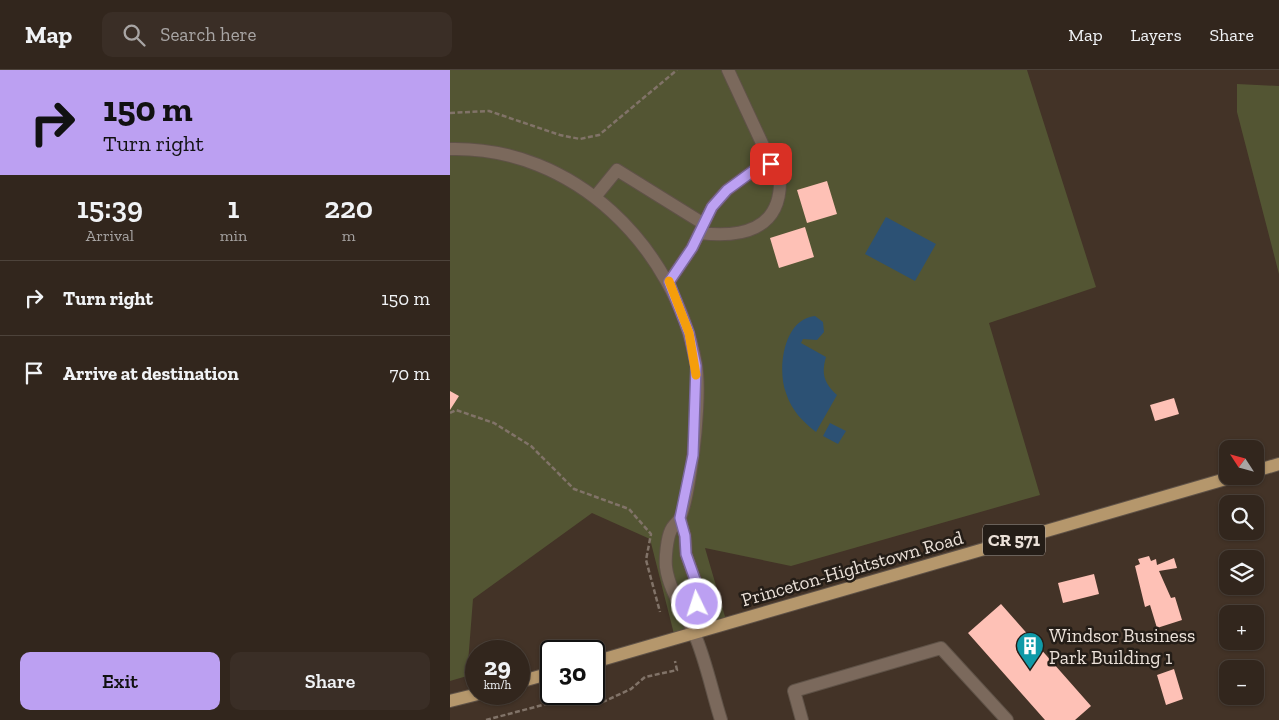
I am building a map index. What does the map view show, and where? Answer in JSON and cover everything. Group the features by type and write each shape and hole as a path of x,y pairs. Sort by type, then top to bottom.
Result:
{"main road":[{"path":"1264,468 1279,464"},
{"name":"Princeton-Hightstown Road","path":"605,659 1219,481"},
{"path":"450,702 465,698"}],"street":[{"path":"594,197 617,170 702,228 722,236 742,232 761,224 774,214 780,196 780,182 728,70"},
{"path":"450,149 470,148 511,157 549,170 585,188 614,213 646,246 669,282 689,333 696,366 693,455 680,518 671,531 666,567 677,600 695,634 721,720"},
{"path":"669,282 692,248 712,207 727,190 753,171 771,164"},
{"path":"680,518 685,536 686,554 698,588 695,634"},
{"path":"802,720 794,691 941,648 1007,720"}],"path":[{"path":"450,113 489,111 560,135 580,139 599,135 677,70"},
{"path":"450,413 456,410 494,423 532,446 574,489 630,509 651,534 646,560 660,612"},
{"path":"486,720 569,698 594,704 605,701 631,689 645,677 677,670 675,661"}],"green space":[{"path":"450,70 1027,70 1096,287 989,323 1040,495 791,566 705,548 728,627 676,642 650,539 592,513 473,599 470,640 465,640 465,677 450,681"},
{"path":"1237,84 1279,86 1279,274 1237,112"}],"water":[{"path":"886,217 936,244 915,281 865,254"},
{"path":"815,316 823,322 824,332 817,340 803,339 801,343 826,357 824,373 826,382 837,395 816,432 802,420 791,405 783,383 782,372 785,347 789,336 804,319"},
{"path":"830,423 846,431 838,444 823,436"}],"building":[{"path":"827,181 837,214 807,223 797,190"},
{"path":"805,227 814,257 779,268 770,238"},
{"path":"450,391 459,396 450,410"},
{"path":"1174,398 1179,414 1155,421 1150,405"},
{"path":"1149,556 1151,561 1156,559 1157,565 1174,558 1177,568 1159,571 1171,598 1175,597 1182,620 1157,628 1150,605 1145,607 1135,566 1140,564 1138,559"},
{"path":"1094,574 1099,594 1063,603 1058,583"},
{"name":"Windsor Business Park Building 1","path":"1001,604 1091,706 1075,720 1045,720 968,633"},
{"path":"1174,669 1183,699 1166,705 1157,675"}],"slow traffic":[{"path":"669,281 689,333 696,375"}],"place":[{"name":"Windsor Business Park Building 1","path":"1030,670"}],"route":[{"path":"697,604 698,588 686,554 685,536 680,518 693,455 696,366 689,333 669,282 692,248 712,207 727,190 753,171 771,164"}]}
